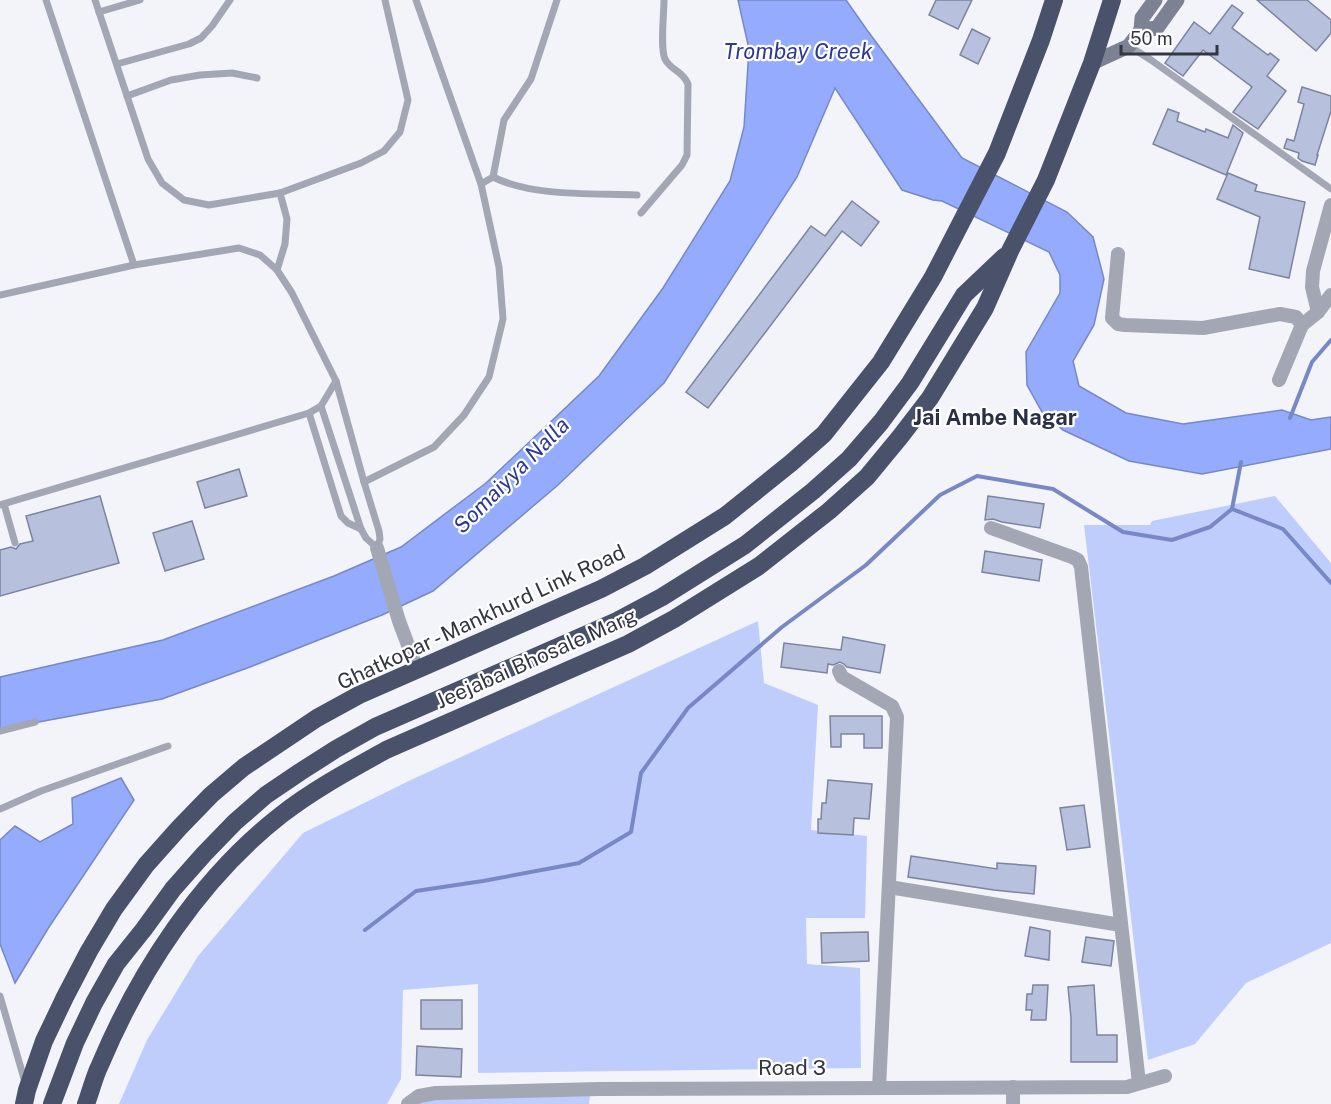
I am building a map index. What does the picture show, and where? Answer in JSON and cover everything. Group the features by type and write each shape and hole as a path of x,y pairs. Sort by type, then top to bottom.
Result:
{"highway":[{"name":"Ghatkopar - Mankhurd Link Road","path":"26,1097 44,1041 89,951 114,909 146,865 179,828 211,795 244,767 317,718 359,695 601,589 645,566 725,516 824,434 881,362 933,277 997,153 1054,0"},
{"path":"52,1104 75,1043 116,964 173,889 204,854 235,822 266,795 336,749 375,728 617,621 653,602 745,545 849,459 910,383 964,295 1010,251 1046,180 1092,63 1112,0"},
{"name":"Jeejabai Bhosale Marg","path":"86,1104 113,1035 140,983 165,943 191,905 251,840 281,815 348,771 386,750 628,644 717,593 759,566 794,539 867,477 930,398 985,308 1010,251"}],"main road":[{"path":"1092,63 1129,46 1141,30 1142,18 1155,0"},
{"path":"1141,30 1157,28 1177,0"}],"street":[{"path":"1318,312 1312,287 1313,271 1331,205"},
{"path":"1118,254 1112,318 1118,324 1203,328 1280,314 1296,317 1302,325"},
{"path":"1279,380 1302,325 1318,312 1331,295"},
{"path":"991,528 1072,557 1078,560 1081,567 1139,1083"},
{"path":"378,551 399,621 417,669"},
{"path":"839,671 842,677 892,706 897,717 879,1088"},
{"path":"889,887 1121,925"},
{"name":"Road 3","path":"414,1100 436,1093 600,1089 1127,1087 1165,1076"},
{"path":"1013,1087 1013,1104"},
{"path":"600,1089 602,1104"}],"lane":[{"path":"46,0 134,265"},
{"path":"95,0 148,159 162,183 184,200 209,205 280,193 361,163 384,151 400,132 408,100 385,0"},
{"path":"99,12 140,0"},
{"path":"117,64 189,44 201,38 230,0"},
{"path":"364,482 434,447 464,415 489,377 503,319 499,267 481,184 416,0"},
{"path":"481,184 493,177 504,120 531,79 557,0"},
{"path":"641,213 682,165 687,155 688,84 685,76 671,67 664,58 664,0"},
{"path":"1129,46 1331,189"},
{"path":"127,96 171,80 200,75 232,74 256,78"},
{"path":"493,177 505,183 548,192 637,195"},
{"path":"278,270 285,244 287,219 280,193"},
{"path":"0,295 134,265 238,248 260,255 278,270 292,293 336,381 379,531 378,551"},
{"path":"15,543 2,504 309,413 321,406 336,381"},
{"path":"321,406 361,529 378,551"},
{"path":"309,413 342,516 348,523 361,529"},
{"path":"0,731 35,722"},
{"path":"0,809 41,791 168,746"},
{"path":"0,996 26,1097"}],"shaded area":[{"path":"1275,496 1331,563 1331,943 1246,983 1195,1044 1148,1060 1084,525 1150,525 1152,521"},
{"path":"758,621 764,683 818,705 811,830 867,836 865,918 806,918 807,964 860,968 861,1068 478,1073 478,984 403,990 401,1079 387,1104 119,1104 147,1040 198,956 303,833 413,779"},
{"path":"590,1095 589,1104 419,1104 421,1099"}],"water":[{"name":"Trombay Creek","path":"738,0 846,0 962,158 1067,212 1093,237 1104,279 1094,325 1073,361 1079,386 1126,413 1183,424 1282,410 1311,420 1331,417 1331,449 1202,474 1129,461 1063,430 1042,412 1027,385 1026,352 1060,293 1060,275 1049,252 942,201 902,190 835,88 797,177 664,383 558,485 433,591 382,615 162,699 0,731 0,677 163,640 334,576 401,547 486,483 599,376 663,288 730,181 744,127 749,49"},
{"path":"121,778 134,800 49,927 15,983 0,944 0,840 15,826 40,842 73,824 72,798"}],"building":[{"path":"936,0 972,0 958,29 929,15"},
{"path":"1257,0 1307,0 1331,20 1331,33 1316,51"},
{"path":"1232,5 1243,13 1232,28 1268,55 1270,53 1279,60 1267,76 1286,91 1258,129 1233,112 1252,87 1203,50 1183,76 1165,63 1194,22 1210,34"},
{"path":"972,29 990,38 978,64 960,55"},
{"path":"1302,87 1331,96 1331,111 1315,165 1298,158 1299,153 1284,148 1287,139 1294,141 1304,104 1298,102"},
{"path":"1168,109 1179,113 1177,121 1205,132 1206,129 1228,138 1233,125 1243,133 1226,175 1153,144"},
{"path":"1228,173 1257,185 1255,191 1305,202 1289,278 1249,269 1260,217 1217,199"},
{"path":"852,201 879,222 861,246 842,231 708,408 686,392 811,226 825,236"},
{"path":"239,469 247,496 205,508 197,482"},
{"path":"100,496 119,563 0,596 0,550 11,547 16,549 20,544 33,541 26,516"},
{"path":"988,496 1044,504 1040,528 993,519 985,520"},
{"path":"192,521 204,559 165,571 153,533"},
{"path":"985,551 1042,560 1039,581 982,572"},
{"path":"843,637 885,645 880,673 847,667 840,662 833,665 828,664 827,673 781,667 784,643 841,650"},
{"path":"830,716 882,716 882,748 864,748 864,734 841,734 841,747 831,747"},
{"path":"828,780 872,784 869,819 854,818 853,835 818,833 818,819 821,819 822,803 826,803"},
{"path":"1084,805 1090,847 1067,850 1060,808"},
{"path":"911,856 997,869 997,863 1036,866 1034,894 908,877"},
{"path":"1030,927 1050,931 1049,960 1025,956"},
{"path":"868,932 869,961 822,963 821,933"},
{"path":"1086,937 1114,941 1111,966 1082,962"},
{"path":"1033,985 1048,985 1046,1020 1031,1020 1032,1010 1026,1010 1027,994 1032,994"},
{"path":"1094,985 1097,1035 1117,1035 1117,1062 1071,1062 1068,987"},
{"path":"421,1000 462,1000 462,1029 421,1029"},
{"path":"417,1046 462,1049 461,1077 416,1075"}],"waterway":[{"path":"1290,418 1312,362 1331,340"},
{"path":"365,930 416,891 579,863 631,832 641,773 688,708 782,627 866,565 940,495 977,476 1053,489 1123,532 1172,540 1210,527 1232,509 1241,462"},
{"path":"1232,509 1283,529 1331,583"}],"district":[{"name":"Jai Ambe Nagar","path":"995,417"}],"water label":[{"name":"Somaiyya Nalla","path":"511,475"}]}
